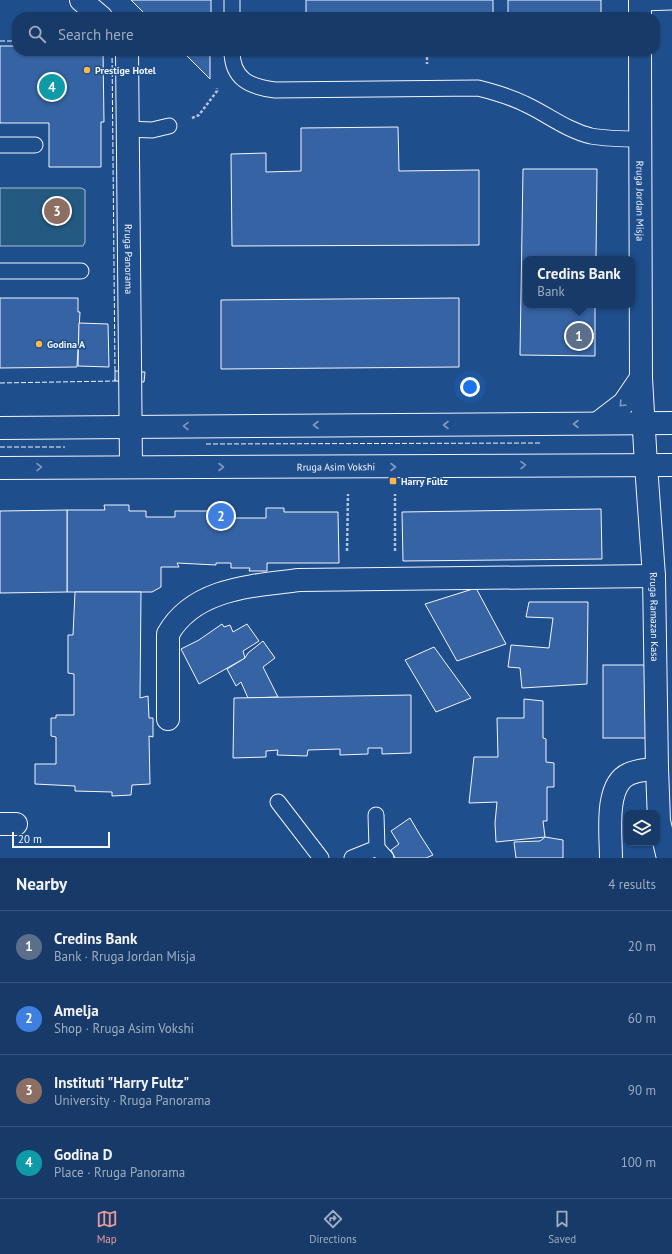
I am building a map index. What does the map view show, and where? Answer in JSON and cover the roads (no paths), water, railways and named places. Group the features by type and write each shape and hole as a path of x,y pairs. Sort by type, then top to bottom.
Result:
{"street":[{"path":"81,0 95,12"},
{"name":"Rruga Panorama","path":"127,56 131,466"},
{"name":"Rruga Jordan Misja","path":"640,56 641,378 643,423"},
{"path":"598,423 624,403 641,378"},
{"name":"Rruga Ramazan Kasa","path":"643,423 646,465 660,586 657,768 659,821 668,858"},
{"path":"0,428 672,423"},
{"name":"Rruga Asim Vokshi","path":"0,468 131,466 672,465"},
{"path":"168,719 168,634 174,622 186,610 224,592 257,585 299,580 395,579 660,586"},
{"path":"611,858 610,808 616,786 629,774 657,768"}],"lane":[{"path":"232,0 232,12"},
{"path":"640,7 672,2"},
{"path":"233,56 235,71 245,82 258,88 274,90 478,88 501,94 526,104 556,123 590,136 614,139 641,139"},
{"path":"127,129 152,130 169,126"},
{"path":"0,145 35,145"},
{"path":"0,271 81,271"},
{"path":"278,802 321,858"},
{"path":"352,858 381,853 376,815"}],"place":[{"name":"Prestige Hotel","path":"87,70"},
{"name":"Godina D","path":"52,87"},
{"name":"Instituti \"Harry Fultz\"","path":"57,211"},
{"name":"Credins Bank","path":"579,336"},
{"name":"Godina A","path":"39,344"},
{"name":"Harry Fultz","path":"393,481"},
{"name":"Amelja","path":"221,516"}]}
